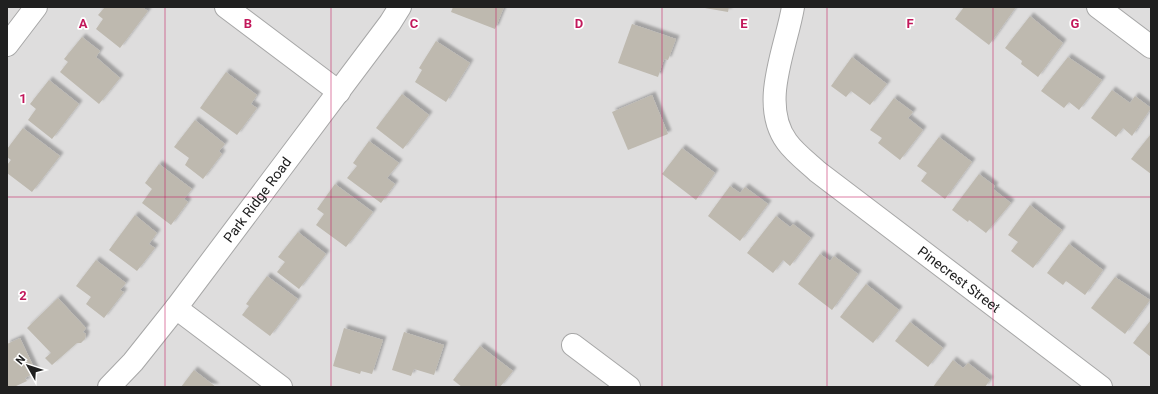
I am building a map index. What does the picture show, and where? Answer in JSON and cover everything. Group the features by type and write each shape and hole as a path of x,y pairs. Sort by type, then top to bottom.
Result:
{"street":[{"path":"7,45 36,7"},
{"path":"226,7 338,92"},
{"name":"Park Ridge Road","path":"109,387 133,362 176,308 390,23 400,7"},
{"name":"Pinecrest Street","path":"793,7 774,91 775,117 786,141 818,172 1101,387"},
{"path":"1098,7 1151,47"},
{"path":"176,308 281,387"},
{"path":"573,345 629,387"}],"shaded area":[{"path":"7,7 1151,7 1151,387 7,387"}],"building":[{"path":"105,7 142,7 148,11 120,48 96,29 103,19 98,15"},
{"path":"453,7 504,7 495,29 451,12"},
{"path":"699,7 729,7 728,12"},
{"path":"964,7 1016,7 989,45 955,19"},
{"path":"1030,16 1063,43 1038,77 1021,64 1022,61 1005,48"},
{"path":"632,24 676,39 668,60 664,59 658,77 618,63"},
{"path":"82,37 100,51 96,57 120,78 99,104 60,72 68,62 64,59"},
{"path":"436,41 470,63 446,102 415,82 422,70 419,68"},
{"path":"852,57 887,84 870,105 851,91 846,97 831,86"},
{"path":"1068,57 1102,80 1079,110 1069,102 1064,108 1041,91"},
{"path":"226,72 257,95 251,104 257,108 237,135 200,108"},
{"path":"49,80 79,104 52,139 28,120 36,109 30,104"},
{"path":"1112,90 1130,103 1135,96 1151,108 1132,136 1123,128 1116,137 1091,118"},
{"path":"402,94 429,115 403,149 376,128"},
{"path":"652,95 668,134 628,150 612,112"},
{"path":"894,98 913,112 908,118 923,130 900,160 878,143 882,138 870,130"},
{"path":"195,120 225,144 219,151 222,154 203,179 185,165 189,158 174,147"},
{"path":"23,128 60,156 32,192 7,173 7,165 11,160 7,157 7,149"},
{"path":"1151,134 1151,174 1131,159"},
{"path":"939,137 972,162 945,199 921,181 927,173 917,166"},
{"path":"369,141 399,163 387,178 395,184 381,203 347,178 357,166 353,163"},
{"path":"682,148 715,173 696,200 662,174"},
{"path":"159,164 192,189 184,199 188,202 171,225 142,203 152,189 145,183"},
{"path":"979,174 995,186 993,189 1011,203 986,233 969,220 968,222 952,210"},
{"path":"335,184 373,212 346,247 316,225 324,214 317,209"},
{"path":"730,186 740,193 745,187 768,204 740,241 708,216"},
{"path":"1030,205 1062,230 1033,268 1011,251 1018,242 1008,235"},
{"path":"135,215 157,233 149,244 155,248 137,271 109,250"},
{"path":"776,216 790,227 793,224 811,238 790,266 783,260 773,273 747,253"},
{"path":"298,232 326,254 299,289 277,272 285,262 278,257"},
{"path":"1069,244 1103,270 1085,295 1066,281 1063,285 1047,273"},
{"path":"820,254 830,261 834,256 858,274 832,310 798,284"},
{"path":"96,260 126,283 120,290 124,292 104,318 86,304 91,297 76,286"},
{"path":"267,276 298,299 270,336 242,315 249,306 246,304"},
{"path":"1115,277 1150,300 1125,334 1091,308"},
{"path":"866,284 899,310 873,343 840,317"},
{"path":"58,298 86,328 83,332 86,334 85,339 81,343 77,343 52,365 45,358 51,353 27,328"},
{"path":"1151,320 1151,357 1133,343"},
{"path":"910,322 943,348 928,367 895,341"},
{"path":"344,328 383,340 372,374 361,371 360,374 333,366"},
{"path":"404,332 444,345 434,375 414,369 411,376 392,370"},
{"path":"20,338 36,372 25,378 27,381 14,387 7,387 7,344"},
{"path":"480,346 513,371 500,387 462,387 453,380"},
{"path":"953,360 963,368 968,363 990,380 985,387 933,387"},
{"path":"194,370 216,387 181,387"}]}
